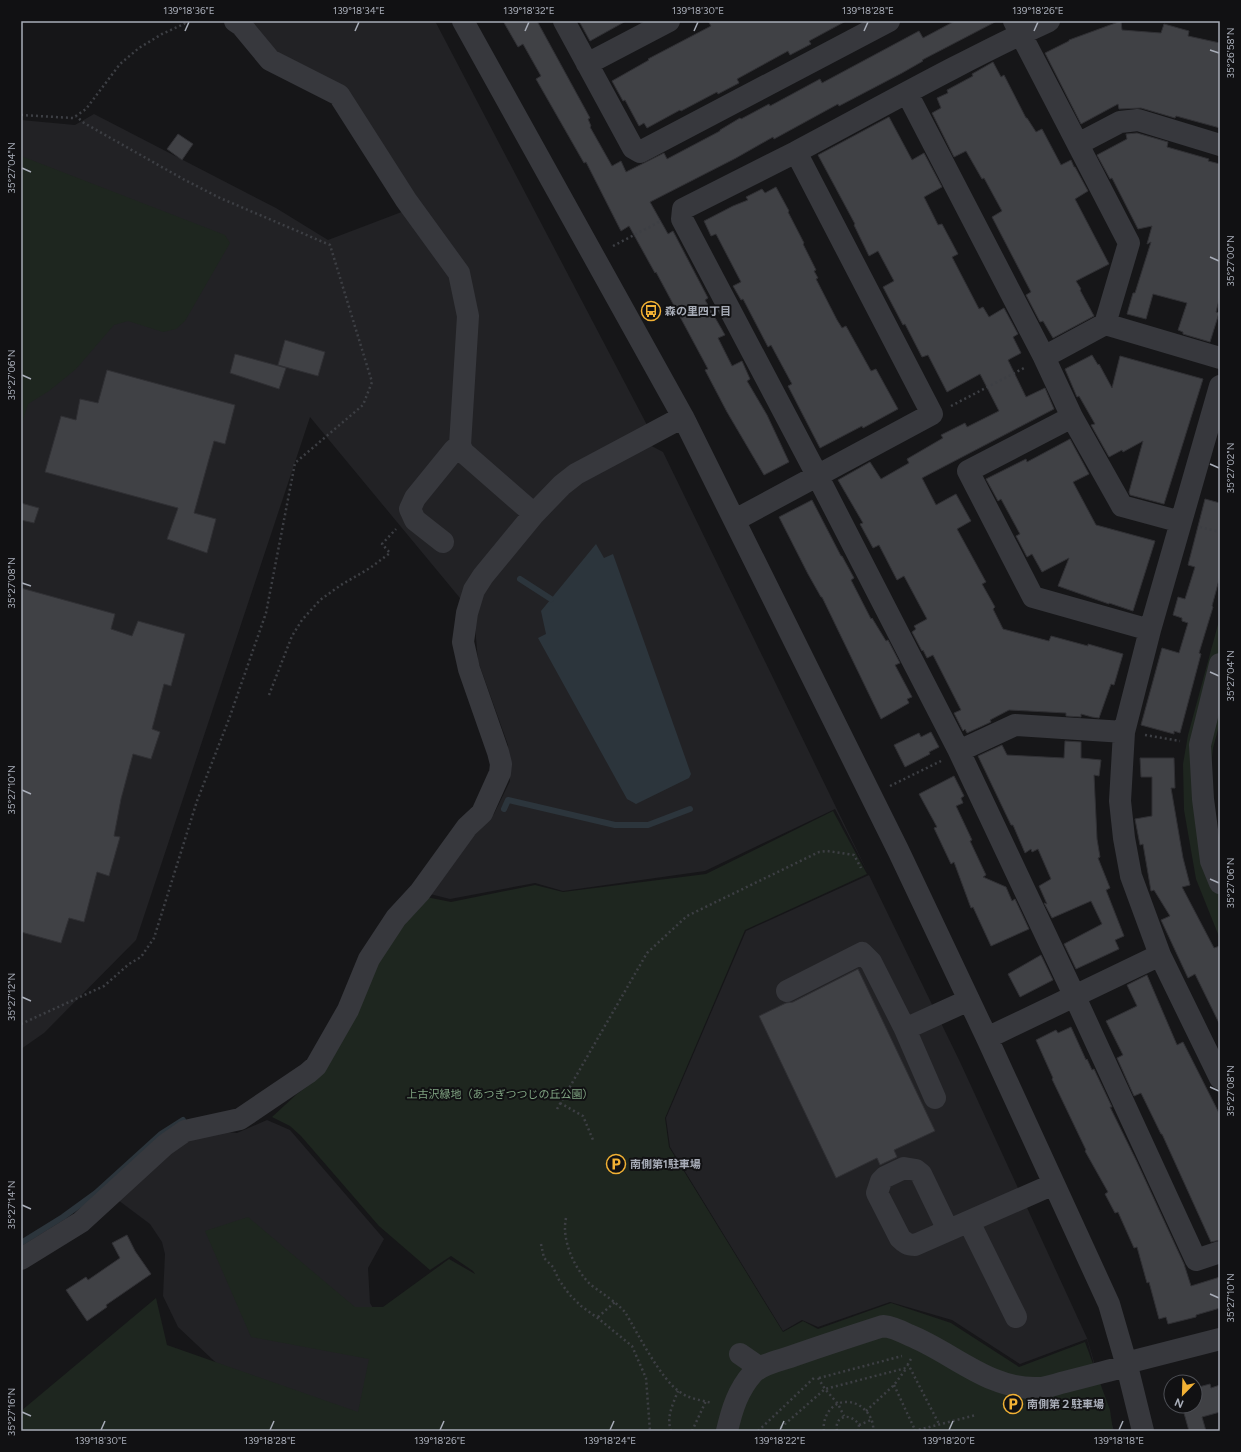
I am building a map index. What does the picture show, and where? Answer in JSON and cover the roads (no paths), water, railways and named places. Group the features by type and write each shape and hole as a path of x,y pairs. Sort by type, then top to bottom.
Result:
{"street":[{"path":"235,21 241,25 270,60 339,95 406,200 459,273 468,316 460,445 463,452 534,514"},
{"path":"463,21 683,417 871,796 987,1038 1109,1304 1127,1365 1143,1431"},
{"path":"564,21 633,148 640,152 890,21"},
{"path":"587,64 669,21"},
{"path":"1049,21 1017,28 907,93 796,152 683,209 682,219 817,475 959,751 1075,997 1196,1260 1220,1252"},
{"path":"1017,28 1129,243 1105,324"},
{"path":"907,93 1044,357 1072,417 1122,506 1181,522"},
{"path":"1078,144 1120,122 1138,120 1220,145"},
{"path":"735,520 932,414 796,152"},
{"path":"1044,357 1105,324 1220,358"},
{"path":"1220,386 1150,630 1124,732 1120,801 1124,838 1131,876 1160,956 1220,1078"},
{"path":"21,1259 80,1222 165,1145 185,1131 240,1119 316,1066 348,1010 369,959 396,918 420,892 467,828 482,813 500,773 501,764 498,752 469,669 463,642 466,620 474,590 483,576 534,514 562,485 576,474 683,417"},
{"path":"1072,417 968,471 1034,597 1150,630"},
{"path":"443,542 416,520 410,509 415,498 454,450 460,445"},
{"path":"1220,664 1200,745 1203,800 1211,861 1220,883"},
{"path":"959,751 1014,725 1124,732"},
{"path":"787,991 862,954 871,962 906,1029 935,1098"},
{"path":"987,1038 1160,956"},
{"path":"906,1029 969,1000"},
{"path":"948,1230 1054,1184"},
{"path":"969,1222 1016,1317"},
{"path":"726,1431 732,1408 738,1393 754,1372 760,1368 801,1353 883,1326 909,1334 984,1376 997,1381 1038,1388 1220,1339"},
{"path":"740,1354 760,1368"}],"waterway":[{"path":"520,579 551,599"},
{"path":"504,809 508,800 615,825 648,825 690,809"},
{"path":"21,1243 63,1217 96,1193 161,1134 183,1120"}],"place":[{"name":"森の里四丁目","path":"651,311"},
{"name":"南側第1駐車場","path":"616,1164"},
{"name":"南側第２駐車場","path":"1013,1404"}],"park label":[{"name":"上古沢緑地（あつぎつつじの丘公園）","path":"500,1094"}]}
